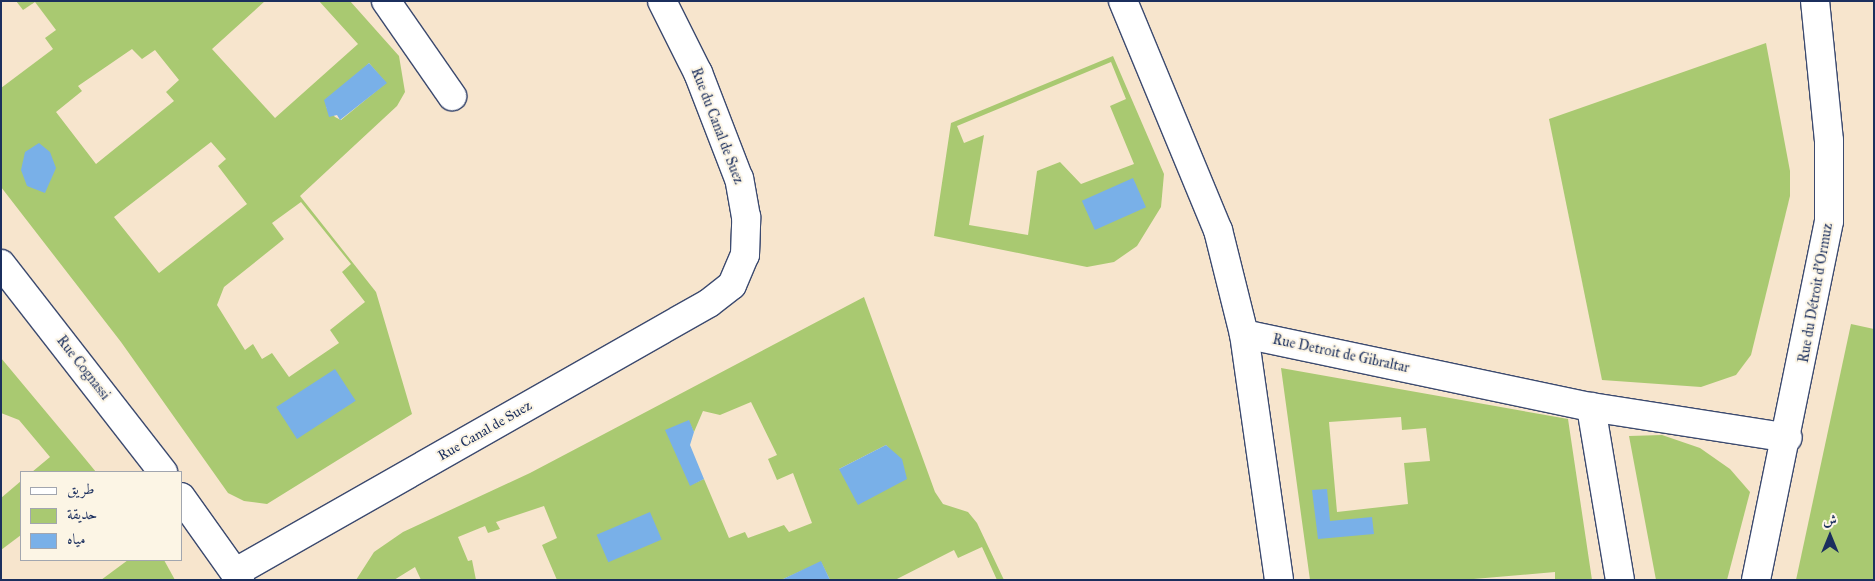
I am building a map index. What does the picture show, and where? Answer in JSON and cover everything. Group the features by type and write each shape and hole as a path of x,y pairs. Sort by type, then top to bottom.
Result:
{"street":[{"path":"386,1 452,96"},
{"name":"Rue du Canal de Suez","path":"662,1 698,73 739,179 746,217 745,255 732,285"},
{"path":"1123,1 1218,230 1244,334 1279,580"},
{"name":"Rue du Détroit d'Ormuz","path":"1756,580 1788,438 1829,221 1829,141 1815,1"},
{"name":"Rue Cognassi","path":"1,264 163,471"},
{"name":"Rue Canal de Suez","path":"238,576 710,303 732,285"},
{"name":"Rue Detroit de Gibraltar","path":"1244,334 1591,407 1788,438"},
{"path":"1591,407 1620,580"},
{"path":"182,498 238,576"}],"green space":[{"path":"16,1 265,1 212,49 275,118 358,44 319,1 350,1 399,56 405,92 397,106 300,196 376,292 412,414 267,504 244,501 228,493 121,342 1,187 1,88 53,49 45,38 56,30 35,2 23,10","holes":["132,49 142,59 155,50 179,80 166,92 174,101 96,164 56,112 82,91 78,86","369,63 386,83 341,120 335,117 326,107","211,142 226,159 218,166 247,204 159,273 114,217","301,202 351,264 342,272 365,302 330,330 339,343 289,377 272,353 262,359 253,344 245,350 217,305 224,287 284,239 272,223"]},
{"path":"1766,43 1790,171 1790,196 1751,355 1736,375 1701,387 1602,380 1549,119"},
{"path":"1113,56 1164,174 1161,207 1137,246 1114,262 1087,267 934,236 951,123","holes":["1111,62 1126,99 1110,106 1134,164 1081,184 1060,162 1037,171 1028,235 969,225 984,135 964,143 957,126"]},
{"path":"864,297 935,492 943,504 968,512 977,523 1004,580 997,580 982,547 958,558 954,550 895,580 830,580 821,562 781,580 557,580 542,545 557,538 544,506 496,522 500,529 488,533 485,526 458,537 468,561 472,560 476,580 421,580 415,567 394,580 356,580 374,552 403,532 530,473","holes":["751,402 777,455 768,459 777,480 793,473 812,523 789,532 784,525 748,538 745,532 729,538 704,479 690,485 688,420 694,432 703,411 720,415","886,445 903,464 903,471 839,469"]},
{"path":"1851,324 1874,329 1874,580 1796,580"},
{"path":"1,358 95,471 33,471 50,457 19,420 1,413"},
{"path":"1281,368 1568,419 1592,580 1555,580 1555,572 1462,580 1310,580","holes":["1401,417 1402,430 1426,428 1430,461 1404,463 1408,504 1337,512 1329,422"]},
{"path":"1662,435 1700,448 1730,469 1750,492 1727,580 1656,580 1629,436"},
{"path":"20,482 20,536 1,550 1,498"},
{"path":"127,561 165,561 175,580 101,580"}],"water":[{"path":"369,63 387,83 340,120 337,115 329,117 324,100"},
{"path":"39,143 50,152 56,168 45,193 27,186 21,170 25,152"},
{"path":"1133,178 1146,207 1095,230 1082,201"},
{"path":"335,369 356,401 297,439 276,407"},
{"path":"689,420 694,432 690,445 704,479 690,486 665,430"},
{"path":"886,445 902,459 907,479 858,505 839,469"},
{"path":"1327,489 1330,521 1372,517 1374,534 1318,539 1312,490"},
{"path":"650,512 662,540 608,562 597,535"},
{"path":"821,561 830,580 781,580"}]}
